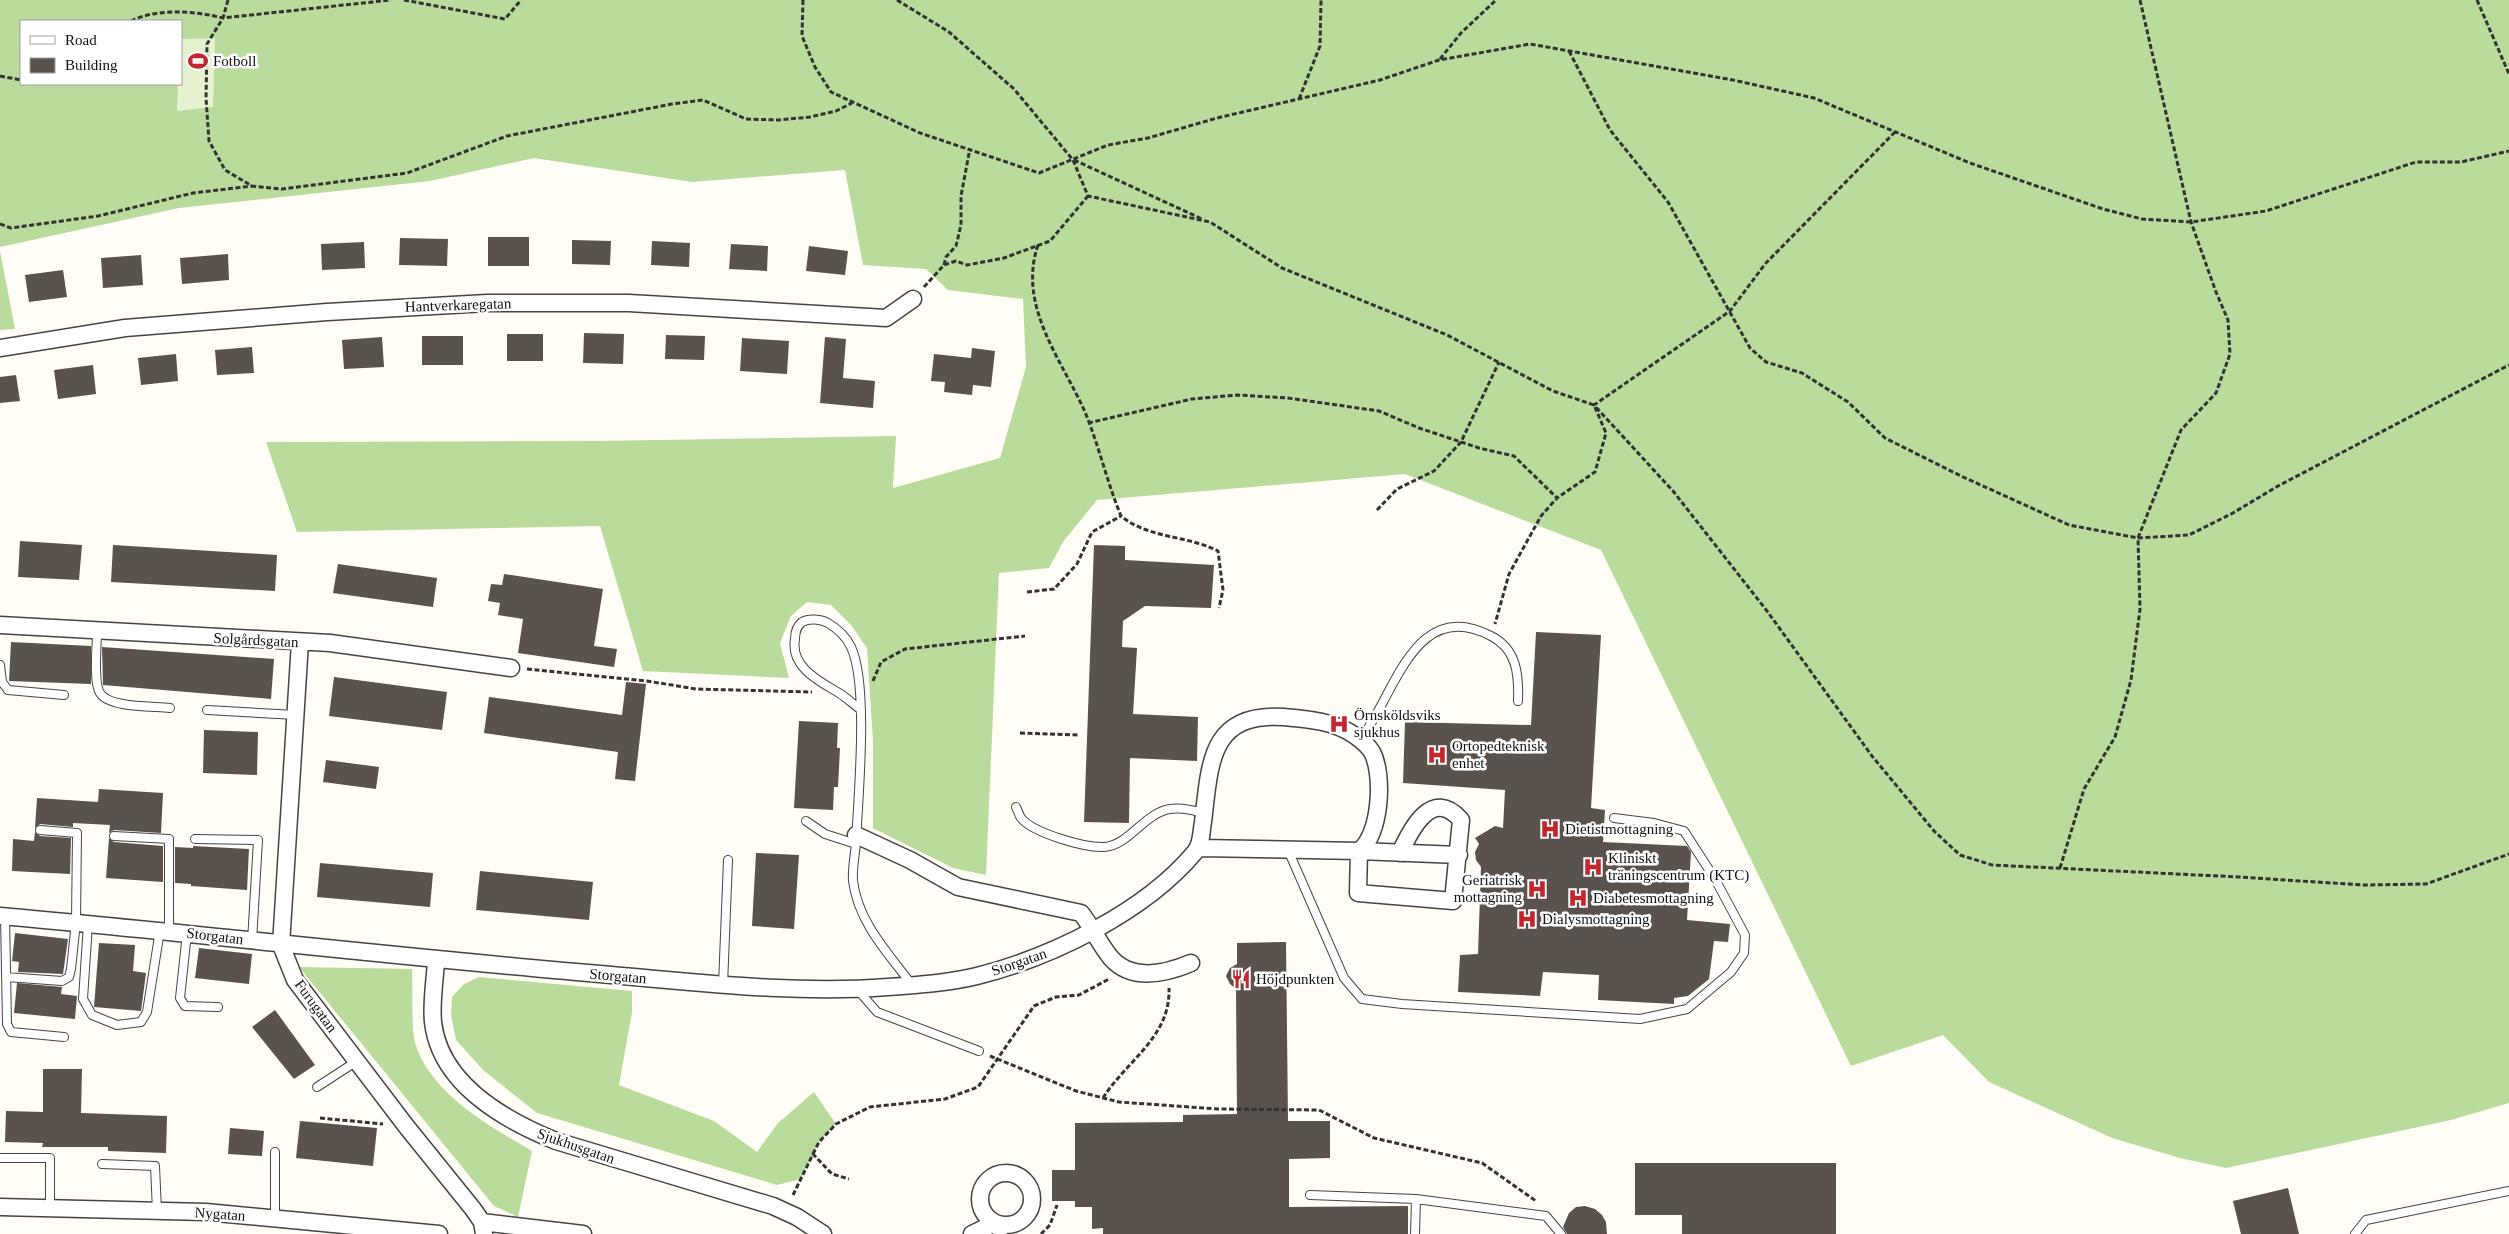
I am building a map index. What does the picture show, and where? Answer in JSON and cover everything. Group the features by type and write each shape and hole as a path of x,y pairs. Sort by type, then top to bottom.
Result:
{"street":[{"name":"Hantverkaregatan","path":"0,348 125,328 356,310 487,303 629,303 886,318 913,299"},
{"name":"Solgårdsgatan","path":"0,625 330,644 511,668"},
{"name":"Furugatan","path":"300,642 281,945 295,980 483,1228"},
{"path":"1359,851 1365,847 1374,829 1378,770 1374,755 1361,740 1348,731 1331,724 1272,716 1244,721 1224,734 1214,754 1199,848 1459,855"},
{"path":"1359,851 1358,893 1453,901 1462,820 1455,813 1441,808 1434,808 1420,818 1400,853"},
{"path":"856,839 910,860 958,887 1082,912 1112,959 1128,969 1145,974 1168,973 1191,963"},
{"name":"Storgatan","path":"2,916 187,933 281,945 436,960 723,985 798,990 857,990 946,982 1015,965 1046,954 1145,899 1199,848"},
{"name":"Sjukhusgatan","path":"436,960 433,1021 440,1049 449,1067 473,1092 495,1109 524,1128 556,1141 786,1212 822,1234"},
{"name":"Nygatan","path":"0,1207 206,1212 439,1234"},
{"path":"483,1228 583,1234"},
{"path":"972,1234 999,1228"}],"lane":[{"path":"860,709 839,693 820,683 801,666 793,647 796,630 802,622 814,619 825,621 836,628 852,648 857,672 860,709 853,879 862,914 912,986"},
{"path":"0,625 0,630"},
{"path":"1361,740 1408,657 1429,636 1452,628 1467,627 1501,641 1511,653 1516,666 1518,701"},
{"path":"97,632 97,682 100,693 110,702 170,708"},
{"path":"0,665 2,682 8,690 64,695"},
{"path":"207,710 296,715"},
{"path":"1016,808 1021,818 1046,834 1104,847 1124,839 1152,816 1168,808 1181,808 1204,813"},
{"path":"1288,849 1344,978 1362,999 1640,1019 1687,1009 1731,972 1744,953 1745,935 1715,879 1684,831 1654,823 1614,818"},
{"path":"806,821 825,834 856,839"},
{"path":"40,830 78,833 83,999 92,1015 117,1025 141,1022 147,1012 164,931 168,839 114,836"},
{"path":"195,838 258,840 252,941"},
{"path":"723,985 728,860"},
{"path":"2,916 7,1024 11,1032 64,1037"},
{"path":"6,977 62,981 69,976 82,923"},
{"path":"187,933 180,998 185,1006 218,1008"},
{"path":"857,990 877,1012 979,1051"},
{"path":"317,1087 357,1062"},
{"path":"275,1219 276,1152"},
{"path":"0,1158 50,1158 50,1208"},
{"path":"102,1164 155,1166 157,1211"},
{"path":"2355,1234 2366,1220 2509,1191"},
{"path":"1310,1195 1416,1199 1546,1216 1561,1234"},
{"path":"1415,1234 1416,1199"}],"path":[{"path":"228,0 223,18 207,44 206,98 209,141 225,170 252,186"},
{"path":"136,20 169,13 202,13 223,18 391,0"},
{"path":"404,0 505,18 521,0"},
{"path":"803,0 802,36 815,68 831,92 920,133 1039,172 1108,145 1148,138 1217,118 1380,80 1439,60 1530,44 1733,80 1814,98 1970,163 2103,209 2142,219 2191,222 2266,211 2416,162 2461,162 2509,151"},
{"path":"896,0 949,32 1014,89 1073,160 1088,196"},
{"path":"1298,99 1320,46 1321,0"},
{"path":"1439,60 1461,33 1496,0"},
{"path":"2060,868 2084,789 2115,737 2131,680 2140,609 2138,538 2182,430 2216,393 2230,354 2228,320 2191,222 2140,0"},
{"path":"2477,0 2509,74"},
{"path":"1569,51 1610,130 1668,202 1750,348 1766,362 1802,373 1841,397 1885,438 2069,525 2138,538 2188,535 2233,514 2278,486 2509,365"},
{"path":"0,76 20,80"},
{"path":"0,224 11,228 98,216 193,193 252,186 282,189 407,173 507,136 672,104 703,100 746,119 779,120 810,117 836,111 852,103"},
{"path":"1594,405 1730,311 1764,264 1895,132"},
{"path":"913,299 944,265 946,257 956,246 961,226 961,196 970,148"},
{"path":"1073,160 1210,222 1282,268 1447,335 1553,390 1594,405 1673,491 1767,611 1872,756 1934,831 1960,855 1984,862 2060,868 2363,885 2426,884 2509,854"},
{"path":"1088,196 1210,222"},
{"path":"944,265 956,261 966,265 995,260 1050,241 1088,196"},
{"path":"1038,245 1033,259 1033,288 1038,314 1048,344 1063,367 1088,423 1121,516 1133,526 1172,538 1202,543 1218,551 1223,590 1219,608"},
{"path":"1377,510 1397,489 1434,471 1461,442 1499,362"},
{"path":"1088,423 1192,399 1237,395 1288,398 1379,411 1461,442 1514,456 1557,498"},
{"path":"1501,641 1494,623 1509,574 1540,516 1557,498 1595,472 1606,433 1594,405"},
{"path":"1027,592 1054,590 1077,564 1092,532 1121,516"},
{"path":"860,709 881,662 905,649 1025,636"},
{"path":"511,668 638,680 696,689 814,692 820,683"},
{"path":"1020,732 1080,735"},
{"path":"1104,1098 1111,1086 1142,1053 1160,1029 1170,999 1168,973"},
{"path":"979,1051 1076,1091 1119,1102 1218,1109 1319,1110 1374,1138 1482,1163 1535,1199 1546,1216"},
{"path":"320,1118 406,1126"},
{"path":"786,1212 813,1154 832,1174 849,1180"},
{"path":"1041,1234 1050,1225 1057,1205"}],"green space":[{"path":"0,0 2509,0 2509,1103 2451,1120 2226,1168 2180,1158 2112,1138 1989,1082 1943,1035 1851,1066 1601,550 1405,474 1097,500 1063,542 1049,568 999,573 986,875 953,868 873,828 873,741 867,648 851,625 831,605 807,602 791,616 780,643 789,678 643,671 600,526 297,532 266,442 599,441 896,436 893,488 1000,458 1026,367 1023,299 948,290 926,269 863,265 845,170 692,182 534,158 430,181 179,208 0,247"},
{"name":"Fotboll","path":"215,38 213,107 177,111 178,85 182,85 182,39"},
{"path":"0,251 15,329 0,330"},
{"path":"299,967 412,969 415,1043 423,1061 434,1078 447,1093 480,1119 532,1151 518,1217 494,1206"},
{"path":"479,977 632,991 632,1012 619,1085 714,1121 757,1152 778,1123 814,1092 836,1124 819,1142 801,1179 777,1185 537,1113 483,1070 456,1040 451,1015 452,997 464,984"}],"building":[{"path":"488,237 529,237 529,266 488,266"},
{"path":"400,238 448,239 447,266 399,265"},
{"path":"572,240 611,241 610,265 572,264"},
{"path":"652,241 690,243 689,267 651,265"},
{"path":"364,242 365,268 322,270 321,244"},
{"path":"731,244 768,246 767,271 729,269"},
{"path":"809,246 848,251 845,275 806,271"},
{"path":"228,254 229,280 182,284 180,258"},
{"path":"141,255 143,285 103,288 101,258"},
{"path":"63,270 67,297 29,302 25,275"},
{"path":"584,333 624,334 623,364 583,363"},
{"path":"507,334 543,334 543,361 507,361"},
{"path":"666,335 705,336 704,360 665,359"},
{"path":"422,336 463,336 463,365 422,365"},
{"path":"382,337 384,367 344,369 342,340"},
{"path":"825,337 846,339 843,378 875,381 873,408 820,403"},
{"path":"742,338 789,341 787,374 740,371"},
{"path":"252,347 254,373 217,375 215,350"},
{"path":"972,348 995,351 991,387 973,385 972,395 944,392 945,382 931,381 934,354 971,358"},
{"path":"176,354 178,381 141,385 138,358"},
{"path":"93,365 96,394 58,399 54,370"},
{"path":"16,375 20,401 0,403 0,377"},
{"path":"20,541 82,545 79,580 18,577"},
{"path":"113,545 277,555 275,591 111,582"},
{"path":"1094,545 1125,546 1125,560 1214,565 1211,608 1145,606 1123,621 1122,647 1137,648 1133,714 1198,717 1197,761 1130,758 1129,823 1084,822"},
{"path":"338,564 437,578 433,607 333,593"},
{"path":"504,574 603,589 594,646 617,649 614,667 518,653 523,619 498,615 500,603 488,601 491,584 502,585"},
{"path":"1536,632 1601,635 1591,808 1605,810 1603,842 1687,846 1691,852 1687,920 1730,924 1728,942 1714,941 1709,979 1688,996 1674,998 1674,1004 1598,1000 1599,975 1543,972 1540,996 1458,992 1460,955 1478,954 1481,867 1476,860 1475,852 1479,844 1475,838 1495,826 1503,828 1505,790 1403,783 1405,722 1531,725"},
{"path":"11,642 91,646 91,684 9,681"},
{"path":"102,647 274,659 271,699 103,685"},
{"path":"334,677 447,692 442,730 329,716"},
{"path":"626,682 646,684 635,781 615,779 618,752 484,733 489,697 622,715"},
{"path":"799,721 838,723 837,748 840,748 838,787 834,787 833,810 794,808"},
{"path":"204,730 258,732 257,775 203,773"},
{"path":"326,760 379,767 376,789 323,782"},
{"path":"99,789 163,793 161,833 114,830 109,833 110,825 73,823 73,827 40,824 35,828 37,798 98,802"},
{"path":"35,832 40,836 71,838 70,874 12,871 13,839 34,841"},
{"path":"109,838 114,842 163,846 163,882 106,878"},
{"path":"193,846 249,849 247,890 175,883 175,847 193,848"},
{"path":"756,853 799,855 794,929 752,926"},
{"path":"320,863 433,873 430,907 317,897"},
{"path":"480,871 593,882 589,920 476,910"},
{"path":"15,933 68,939 63,974 18,972 19,962 12,961"},
{"path":"1286,942 1288,1121 1330,1121 1330,1158 1289,1159 1289,1207 1408,1206 1408,1234 1103,1234 1103,1228 1092,1229 1092,1207 1075,1207 1075,1201 1052,1201 1052,1170 1075,1170 1075,1123 1183,1122 1183,1115 1237,1114 1236,989 1230,984 1226,976 1230,968 1237,964 1237,943"},
{"path":"99,943 135,945 133,971 146,973 141,1011 94,1007"},
{"path":"199,948 252,954 249,984 195,978"},
{"path":"17,983 62,987 61,994 77,996 75,1019 14,1013"},
{"path":"275,1010 315,1065 294,1079 252,1027"},
{"path":"43,1069 82,1069 81,1113 167,1116 166,1153 108,1151 108,1147 42,1147 43,1143 5,1142 6,1111 43,1112"},
{"path":"300,1121 377,1128 373,1166 296,1158"},
{"path":"230,1128 264,1131 262,1156 228,1154"},
{"path":"1635,1163 1836,1163 1836,1234 1682,1234 1682,1215 1635,1215"},
{"path":"2288,1188 2299,1234 2241,1234 2233,1201"},
{"path":"1585,1206 1595,1209 1602,1215 1606,1222 1607,1234 1567,1234 1563,1227 1569,1213 1576,1207"}],"place":[{"name":"Fotboll","path":"198,61"},
{"name":"Örnsköldsviks sjukhus","path":"1339,724"},
{"name":"Ortopedteknisk enhet","path":"1437,755"},
{"name":"Dietistmottagning","path":"1550,829"},
{"name":"Kliniskt träningscentrum (KTC)","path":"1593,867"},
{"name":"Geriatrisk mottagning","path":"1537,889"},
{"name":"Diabetesmottagning","path":"1578,898"},
{"name":"Dialysmottagning","path":"1527,919"},
{"name":"Höjdpunkten","path":"1241,979"}]}
